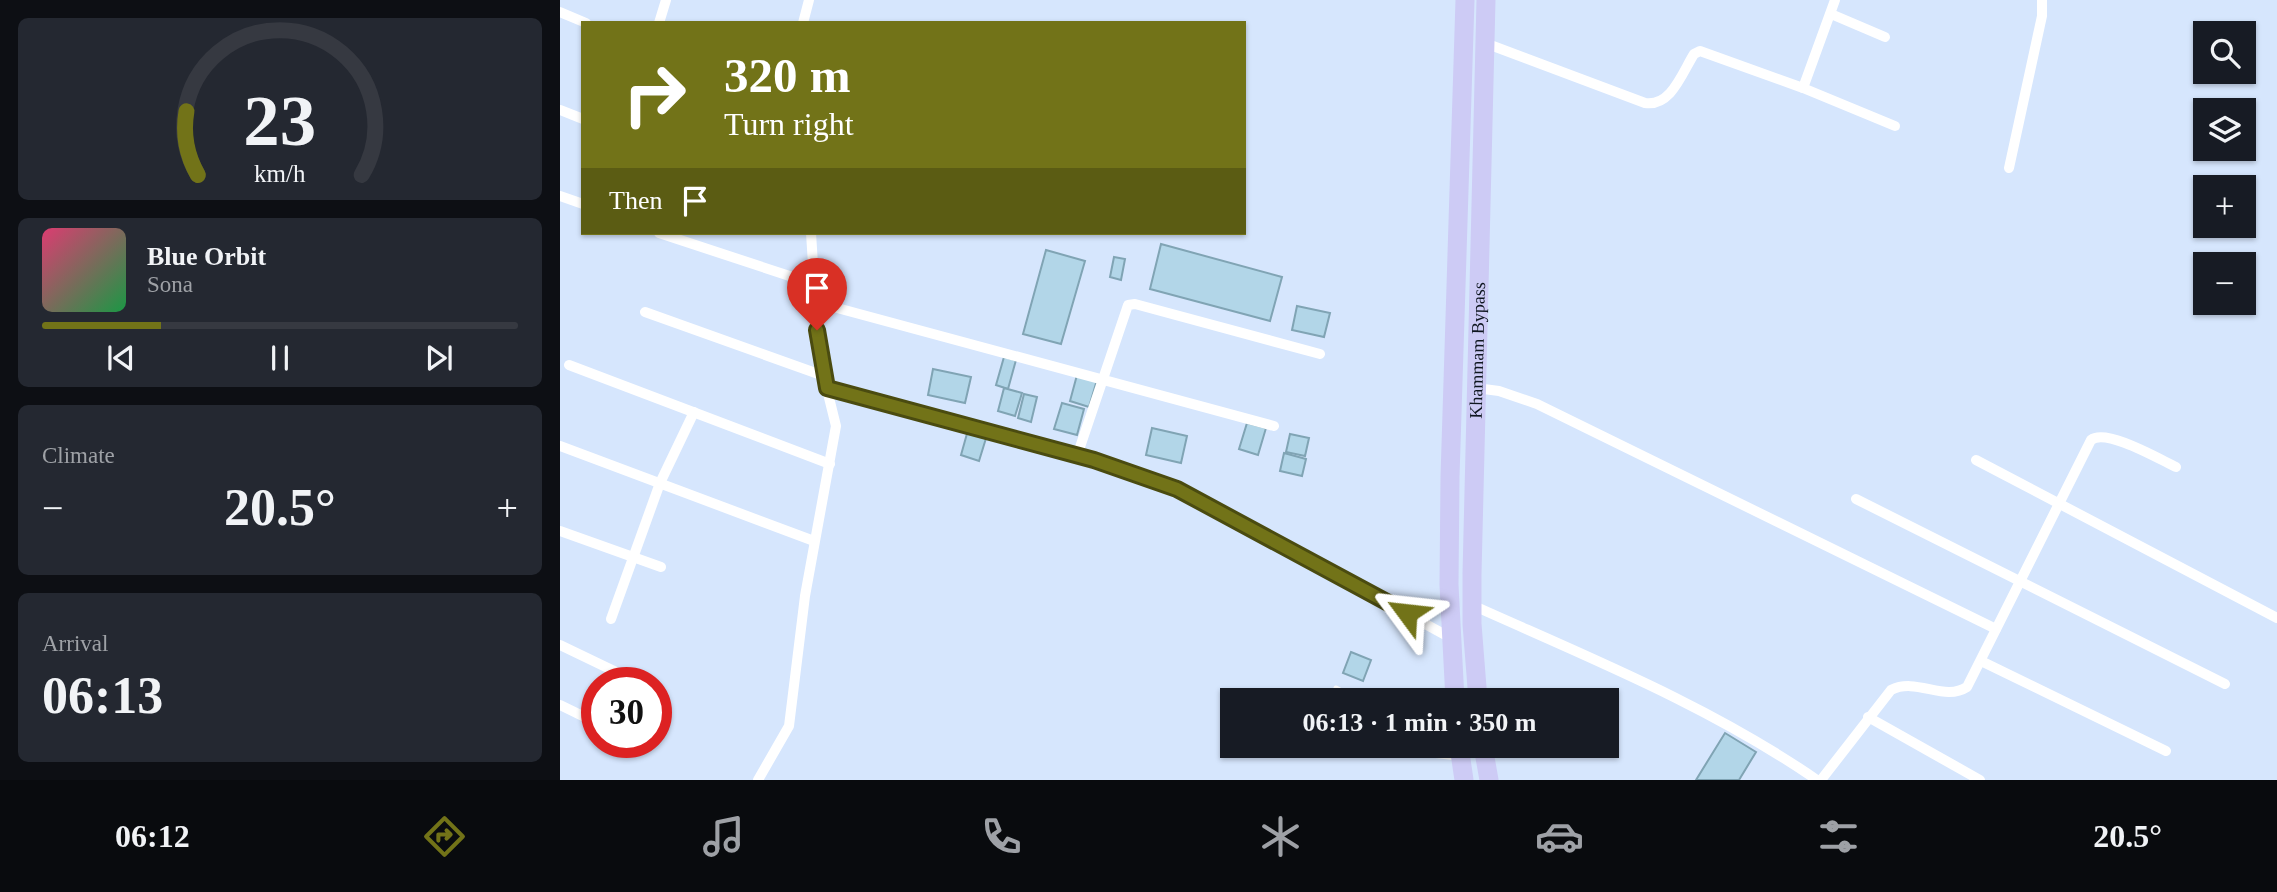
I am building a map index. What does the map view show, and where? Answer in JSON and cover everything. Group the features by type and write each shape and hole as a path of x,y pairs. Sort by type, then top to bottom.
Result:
{"highway":[{"name":"Khammam Bypass","path":"1454,688 1451,638 1451,465 1465,0"},
{"name":"Khammam Bypass","path":"1477,688 1472,605 1486,0"},
{"path":"1451,465 1474,465"},
{"path":"1461,758 1464,780"},
{"path":"1485,758 1489,780"}],"street":[{"path":"660,21 666,0"},
{"path":"804,21 809,0"},
{"path":"1803,89 1835,0"},
{"path":"2009,168 2042,16 2042,0"},
{"path":"560,12 581,21"},
{"path":"1831,14 1885,37"},
{"path":"1485,43 1645,103 1654,104 1666,99 1694,54 1700,51 1895,126"},
{"path":"560,110 581,118"},
{"path":"560,196 581,203"},
{"path":"665,235 814,284"},
{"path":"758,780 789,726 814,541 836,426 824,376 814,302 811,235"},
{"path":"814,302 1274,426"},
{"path":"1077,456 1123,311 1131,304 1320,354"},
{"path":"645,312 824,376"},
{"path":"569,365 830,464"},
{"path":"827,388 1077,456 1177,489 1220,509 1451,638"},
{"path":"1476,388 1499,391 1537,404 1996,629"},
{"path":"611,619 660,484 694,412"},
{"path":"1472,605 1643,681 1737,729 1819,780 1891,690 1900,686 1960,692 1973,678 2086,446 2095,436 2109,436 2176,467"},
{"path":"560,446 814,541"},
{"path":"1976,460 2277,618"},
{"path":"1856,499 2225,684"},
{"path":"560,531 661,567"},
{"path":"560,645 606,667"},
{"path":"1981,661 2166,751"},
{"path":"560,705 581,715"},
{"path":"1868,718 1980,780"}],"building":[{"path":"1161,244 1282,277 1270,321 1150,289"},
{"path":"1046,250 1085,261 1061,344 1023,334"},
{"path":"1114,257 1125,259 1121,280 1110,277"},
{"path":"1297,306 1330,313 1324,337 1292,330"},
{"path":"1004,357 1016,360 1008,389 996,385"},
{"path":"933,369 971,377 965,403 928,395"},
{"path":"1077,375 1097,380 1089,407 1070,401"},
{"path":"1004,388 1022,393 1015,416 998,411"},
{"path":"1024,394 1037,397 1031,422 1018,418"},
{"path":"1062,403 1084,409 1077,435 1054,429"},
{"path":"1247,423 1266,428 1258,455 1239,449"},
{"path":"1152,428 1187,436 1181,463 1146,455"},
{"path":"968,430 987,435 979,461 961,455"},
{"path":"1290,434 1309,438 1305,456 1286,452"},
{"path":"1284,453 1306,459 1302,476 1280,471"},
{"path":"1351,652 1371,660 1363,681 1343,673"},
{"path":"1725,733 1756,752 1739,780 1696,780"}],"route":[{"path":"817,330 819,357 827,388 1094,460 1177,489 1220,509 1407,613"}]}
